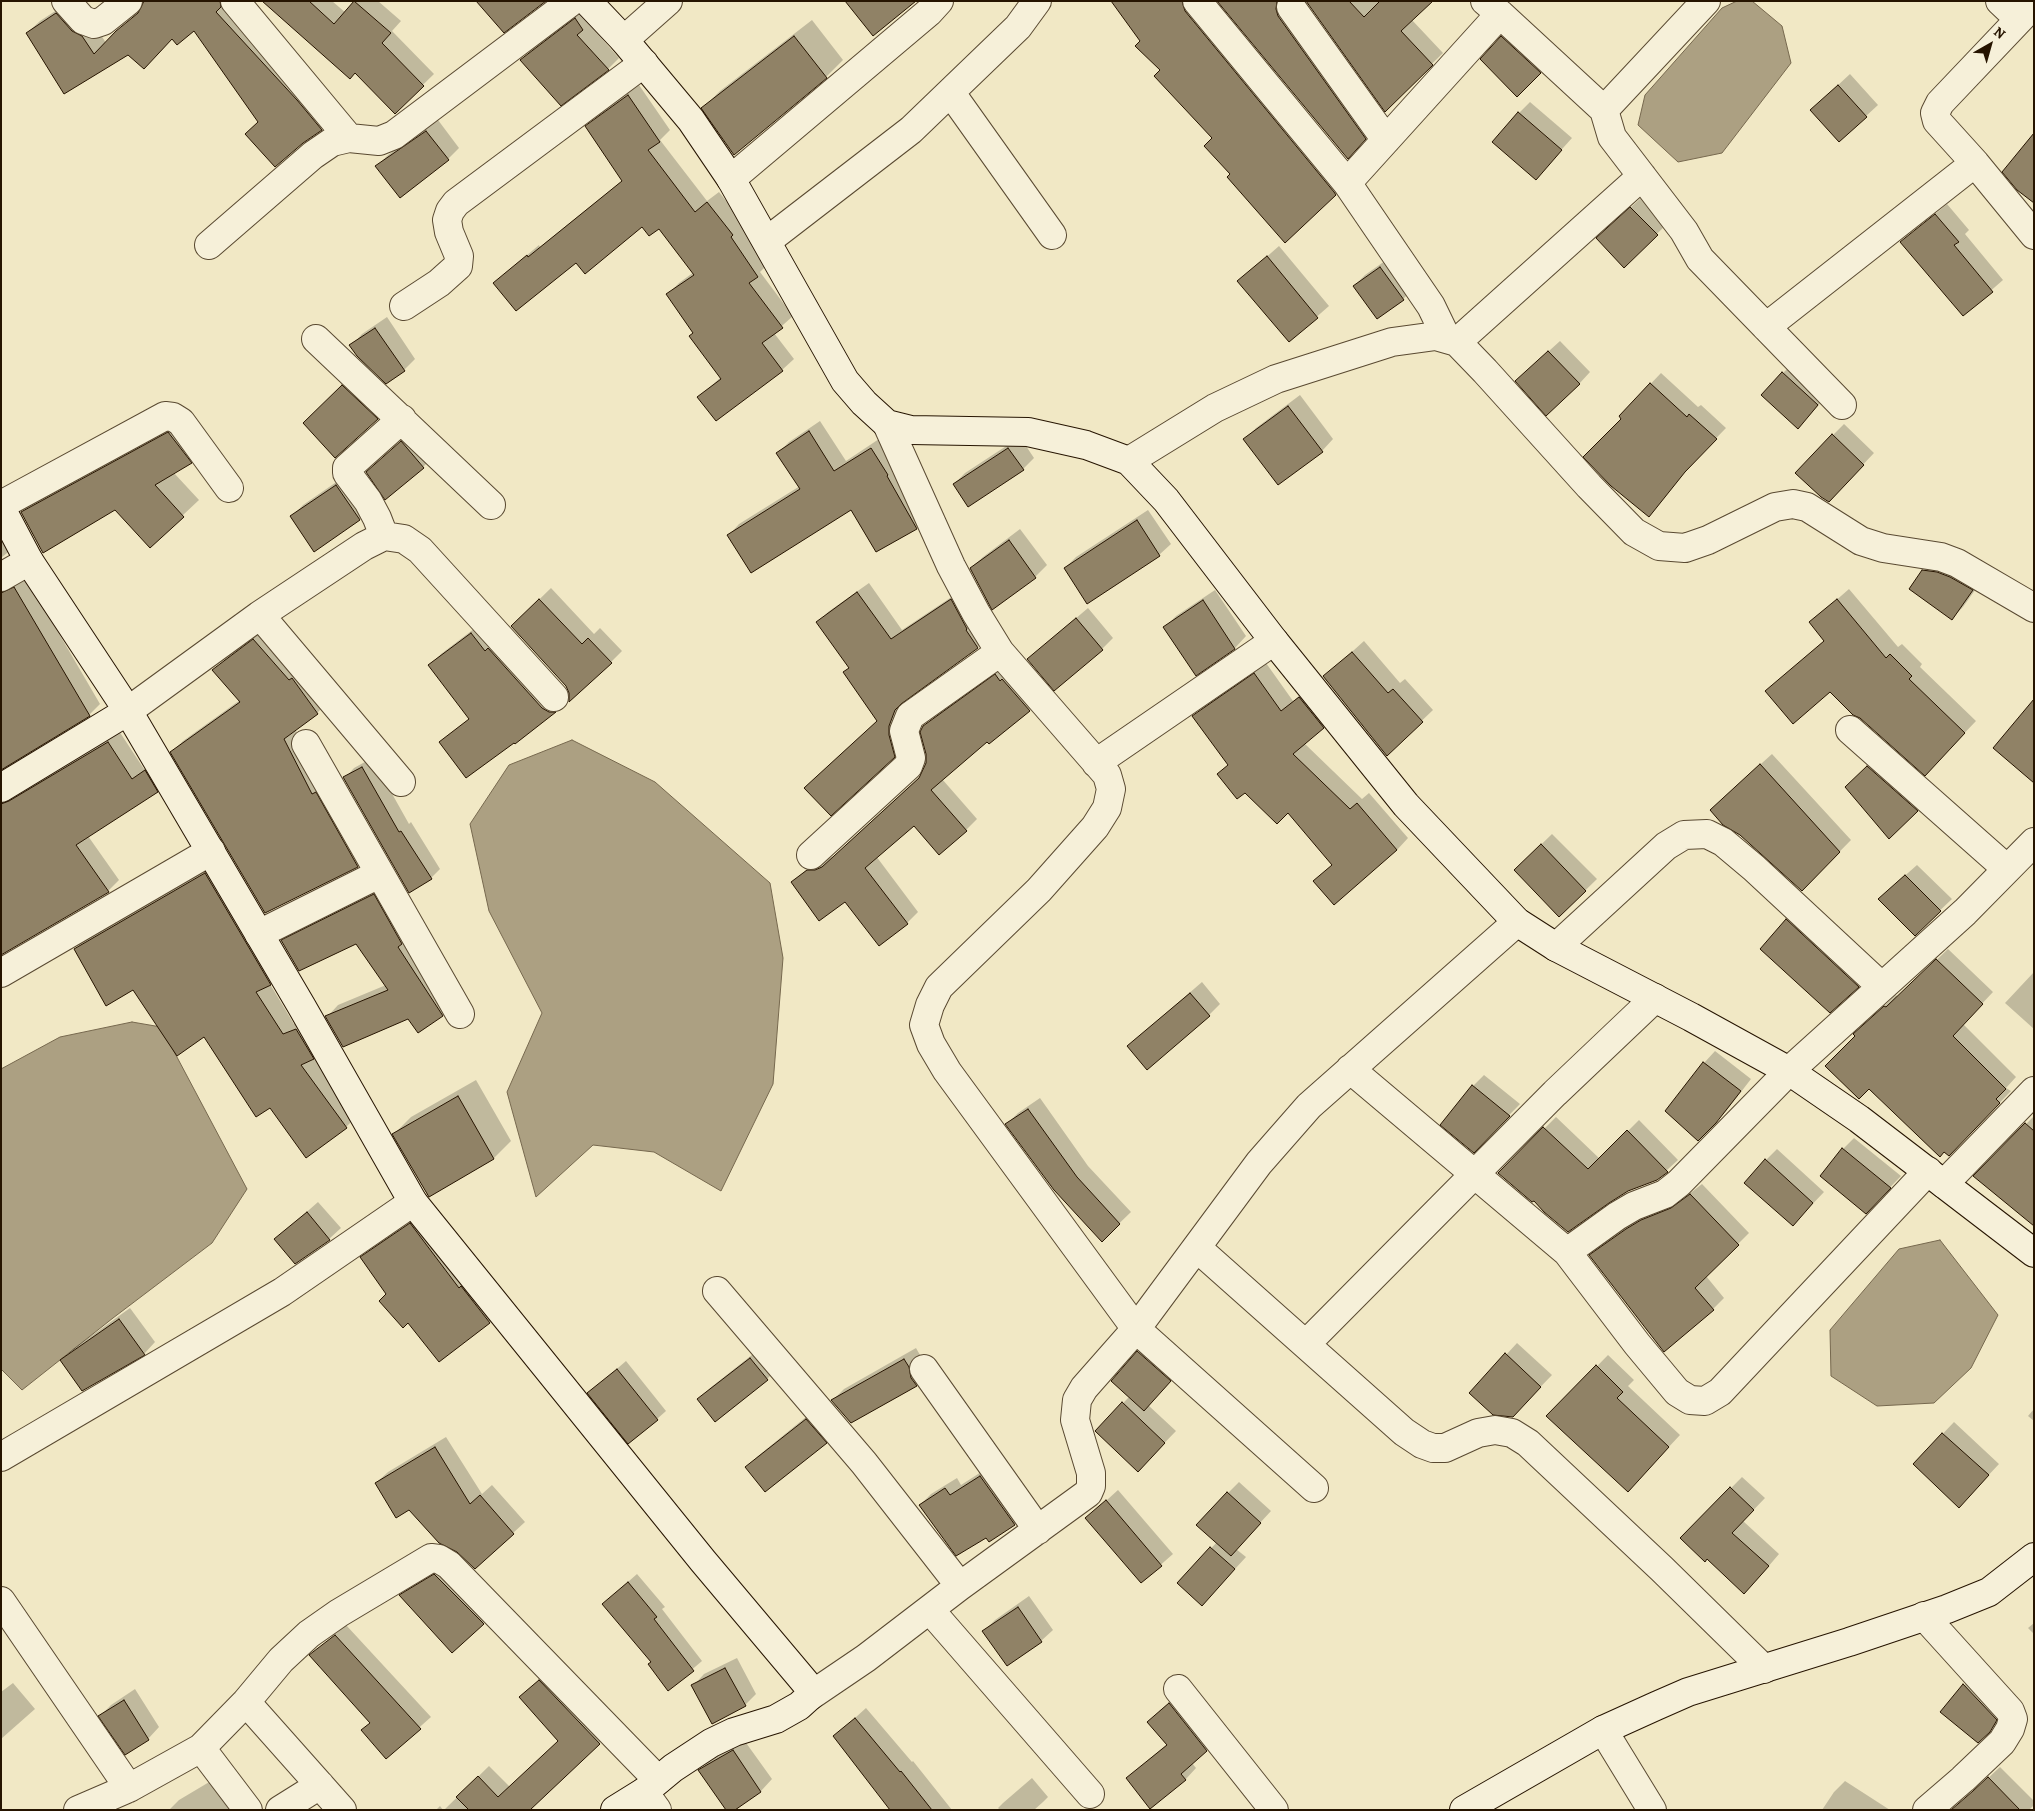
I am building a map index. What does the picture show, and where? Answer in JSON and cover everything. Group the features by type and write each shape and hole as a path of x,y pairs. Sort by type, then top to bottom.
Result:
{"street":[{"path":"66,1 83,20 94,24 103,20 128,1"},
{"path":"235,1 349,138"},
{"path":"209,245 313,154 332,142 349,138 380,141 394,135 572,1"},
{"path":"587,1 624,40 691,120 731,179 845,381 864,403 887,424 951,566 976,613 1000,652 1107,775 1111,789 1107,808 1095,827 1040,890 939,987 930,1005 924,1025 930,1044 947,1071 1136,1329 1314,1488"},
{"path":"624,40 668,1"},
{"path":"731,179 929,12 939,1"},
{"path":"767,241 911,130 1018,27 1037,1"},
{"path":"1197,1 1347,183 1431,306 1452,341 1485,371 1589,486 1634,532 1658,546 1685,548 1708,540 1775,507 1792,504 1808,507 1861,541 1883,548 1942,557 1957,563 2034,608"},
{"path":"1604,110 1706,1"},
{"path":"1291,7 1386,140"},
{"path":"1347,183 1386,140 1492,8 1604,110 1612,137 1684,231 1700,259 1842,406"},
{"path":"2018,8 1936,108 1935,113 1937,122 1975,163 2034,236"},
{"path":"404,306 439,283 458,266 460,256 449,232 447,220 450,211 456,203 644,63"},
{"path":"950,93 1052,235"},
{"path":"1766,327 1975,163"},
{"path":"1452,341 1642,176"},
{"path":"1129,461 1215,408 1276,379 1392,342 1436,336 1452,341"},
{"path":"316,339 492,505"},
{"path":"229,488 181,422 173,417 165,416 1,506 29,561 128,710 413,1202 703,1561 801,1676 809,1687 810,1696"},
{"path":"384,536 372,510 347,473 347,468 402,419"},
{"path":"887,424 911,430 1028,432 1086,445 1129,461 1166,500 1274,641 1406,805 1517,922 1556,947 1655,998 1788,1071 1859,1118 2034,1253"},
{"path":"1,788 128,710 260,615 364,546 384,536 404,539 420,550 554,697"},
{"path":"1,577 29,561"},
{"path":"260,615 401,782"},
{"path":"1096,763 1274,641"},
{"path":"811,855 908,766 911,758 904,732 910,716 1000,652"},
{"path":"1850,730 2007,869"},
{"path":"306,744 460,1014"},
{"path":"1556,947 1666,846 1684,835 1707,834 1723,842 1754,868 1882,987"},
{"path":"1568,1252 1616,1216 1634,1206 1665,1194 1679,1183 1788,1071 1965,912 2034,842"},
{"path":"1,974 211,851"},
{"path":"259,934 379,874"},
{"path":"615,1810 653,1794 690,1755 711,1743 734,1732 776,1719 799,1706 810,1696 866,1658 960,1586 1088,1493 1091,1486 1091,1472 1075,1420 1077,1400 1084,1388 1136,1329 1259,1163 1309,1106 1517,922"},
{"path":"1306,1344 1555,1093 1655,998"},
{"path":"1350,1069 1568,1252 1637,1344 1677,1392 1690,1400 1705,1401 1720,1392 1936,1178 2034,1091"},
{"path":"1,1457 282,1292 413,1202"},
{"path":"1197,1248 1404,1432 1422,1444 1433,1448 1446,1448 1478,1432 1495,1430 1512,1433 1528,1443 1662,1569 1764,1669"},
{"path":"717,1291 864,1463 960,1586"},
{"path":"924,1369 1038,1530"},
{"path":"1464,1810 1604,1730 1688,1692 1924,1616 1989,1592 2034,1557"},
{"path":"91,1807 130,1788 201,1748 246,1702 280,1660 309,1634 339,1613 431,1558 439,1559 449,1565 653,1794"},
{"path":"1,1601 130,1788"},
{"path":"930,1610 1090,1794"},
{"path":"1924,1616 2010,1711 2013,1719 2010,1729 2002,1742 1928,1810"},
{"path":"1178,1688 1274,1810"},
{"path":"246,1702 342,1810"},
{"path":"1604,1730 1652,1810"},
{"path":"201,1748 248,1810"},
{"path":"280,1810 320,1784"}],"shaded area":[{"path":"1737,1 1752,1 1782,26 1791,63 1722,153 1678,162 1638,125 1645,95 1722,8"},
{"path":"572,740 655,782 770,883 783,958 773,1084 721,1191 654,1152 593,1145 536,1197 507,1092 542,1013 489,911 470,824 509,765"},
{"path":"132,1022 161,1027 247,1189 212,1243 22,1390 1,1369 1,1069 60,1037"},
{"path":"1940,1240 1998,1315 1971,1368 1934,1403 1877,1406 1831,1376 1830,1330 1899,1249"}],"building":[{"path":"144,1 220,1 221,7 216,12 322,130 303,143 275,167 245,134 258,122 194,31 177,45 172,39 144,69 128,55 64,94 26,33 56,13 72,31 82,36 94,54 116,31 138,13"},
{"path":"262,1 309,1 334,24 354,1 391,33 382,43 424,86 395,114 355,73 350,79"},
{"path":"476,1 546,1 504,33"},
{"path":"845,1 916,1 873,36"},
{"path":"1111,1 1182,1 1185,11 1334,192 1336,195 1285,243 1227,177 1230,174 1204,146 1212,138 1154,76 1160,70 1135,46 1140,41"},
{"path":"1217,1 1277,1 1276,9 1278,16 1366,139 1348,159"},
{"path":"1306,1 1349,1 1364,17 1380,1 1433,1 1401,31 1433,65 1385,112"},
{"path":"575,18 583,30 577,35 609,70 561,106 520,60"},
{"path":"794,36 827,78 734,155 701,108"},
{"path":"1501,36 1541,73 1517,97 1480,59"},
{"path":"1838,85 1867,117 1839,142 1810,110"},
{"path":"628,95 660,142 648,150 695,212 707,202 733,235 731,237 758,277 749,283 783,328 762,343 783,371 716,421 697,397 721,379 689,336 693,333 666,294 694,275 659,229 649,236 642,227 585,274 576,263 516,311 493,283 622,181 585,126"},
{"path":"1518,112 1562,150 1536,180 1492,142"},
{"path":"426,131 449,160 400,198 375,166"},
{"path":"2034,133 2034,203 2017,190 2002,172"},
{"path":"1630,207 1658,235 1624,268 1596,238"},
{"path":"1935,214 1959,242 1954,245 1993,292 1963,316 1900,242"},
{"path":"1267,256 1318,318 1289,342 1237,281"},
{"path":"1380,267 1404,300 1377,319 1353,286"},
{"path":"375,328 405,371 386,384 357,356 349,345"},
{"path":"1548,351 1580,384 1546,416 1515,381"},
{"path":"1782,372 1818,405 1798,429 1761,395"},
{"path":"1650,383 1687,417 1689,414 1717,439 1685,472 1649,517 1611,486 1583,457 1621,419 1619,416"},
{"path":"342,385 378,419 335,458 303,423"},
{"path":"1288,406 1323,452 1278,485 1243,439"},
{"path":"809,431 834,471 871,448 917,529 876,552 851,510 751,573 727,535 800,489 776,453"},
{"path":"168,432 192,463 155,485 184,517 150,548 115,510 43,553 21,512"},
{"path":"1832,434 1864,465 1829,502 1795,473"},
{"path":"401,441 424,468 385,500 366,472"},
{"path":"1008,448 1024,470 968,507 953,484"},
{"path":"336,485 360,520 314,552 290,516"},
{"path":"1137,520 1160,556 1087,604 1064,568"},
{"path":"1009,540 1036,578 992,610 970,568"},
{"path":"1922,570 1937,572 1950,577 1973,590 1952,620 1909,589"},
{"path":"14,587 90,716 1,770 1,593"},
{"path":"857,592 891,639 951,599 966,630 978,648 895,710 889,726 889,735 895,757 831,816 804,788 877,721 843,672 849,668 816,622"},
{"path":"539,599 582,644 588,638 612,663 569,702 569,693 566,686 511,626"},
{"path":"1837,599 1886,658 1890,654 1912,676 1909,679 1965,733 1925,776 1860,718 1853,715 1830,692 1793,724 1765,691 1824,641 1809,622"},
{"path":"1203,600 1235,649 1196,676 1163,627"},
{"path":"1076,618 1103,650 1054,691 1027,659"},
{"path":"471,633 485,651 488,648 542,708 549,712 556,712 515,744 466,778 439,742 469,719 428,665"},
{"path":"253,639 289,680 292,678 318,714 284,739 312,794 316,792 358,867 265,913 170,752 240,702 212,670"},
{"path":"1352,652 1388,693 1393,689 1423,722 1387,756 1323,676"},
{"path":"1254,673 1281,711 1299,697 1324,728 1293,754 1350,809 1357,803 1397,850 1334,905 1313,881 1332,865 1288,813 1277,824 1245,793 1237,799 1217,774 1228,765 1192,716"},
{"path":"995,674 1000,681 1002,679 1030,711 989,744 987,742 931,790 967,831 939,855 914,826 865,868 908,924 879,946 845,902 819,921 791,882 807,870 815,870 822,867 919,778 926,763 926,754 920,732 923,726"},
{"path":"2034,699 2034,783 1993,748"},
{"path":"108,742 132,779 145,770 158,792 76,845 109,892 1,955 1,804"},
{"path":"1760,764 1840,852 1802,891 1740,835 1723,825 1710,810"},
{"path":"1867,766 1918,811 1889,839 1845,787"},
{"path":"362,767 399,832 401,831 432,879 409,893 343,777"},
{"path":"1541,844 1586,891 1559,917 1514,870"},
{"path":"205,873 271,985 256,992 283,1034 296,1029 314,1059 301,1065 347,1128 306,1158 270,1108 256,1117 204,1037 177,1056 133,990 106,1006 74,949"},
{"path":"1905,875 1941,911 1915,936 1878,899"},
{"path":"374,894 402,944 398,947 443,1016 418,1033 408,1019 343,1047 325,1016 388,990 356,944 299,971 281,940"},
{"path":"1786,919 1859,987 1830,1013 1760,949"},
{"path":"1936,959 1983,1004 1953,1036 2006,1089 1996,1099 2000,1103 1949,1156 1944,1152 1940,1157 1869,1089 1859,1099 1825,1066 1855,1036 1853,1034 1884,1006 1886,1007"},
{"path":"1190,993 1210,1016 1147,1070 1127,1046"},
{"path":"1703,1062 1741,1091 1716,1123 1698,1141 1665,1111"},
{"path":"1472,1085 1510,1116 1474,1153 1440,1125"},
{"path":"458,1096 494,1159 429,1197 392,1134"},
{"path":"1028,1109 1077,1177 1120,1224 1102,1242 1054,1190 1005,1124"},
{"path":"2025,1123 2034,1131 2034,1226 1973,1176"},
{"path":"1543,1127 1588,1169 1627,1130 1668,1172 1657,1180 1628,1191 1568,1232 1534,1201 1532,1202 1498,1173"},
{"path":"1842,1148 1891,1188 1866,1214 1820,1176"},
{"path":"1765,1159 1813,1203 1793,1226 1744,1183"},
{"path":"1690,1194 1739,1245 1695,1288 1714,1310 1664,1352 1589,1255 1626,1229 1641,1220 1671,1208"},
{"path":"307,1212 330,1240 295,1264 274,1239"},
{"path":"410,1223 459,1288 461,1286 490,1323 439,1362 408,1323 403,1328 379,1301 386,1294 360,1257"},
{"path":"119,1319 145,1355 82,1391 60,1360"},
{"path":"1137,1351 1171,1381 1144,1411 1111,1381"},
{"path":"1505,1353 1541,1387 1513,1417 1493,1415 1469,1393"},
{"path":"750,1358 768,1380 715,1422 697,1399"},
{"path":"904,1359 909,1367 911,1378 917,1386 851,1423 831,1400"},
{"path":"1596,1365 1623,1392 1617,1398 1669,1447 1628,1492 1546,1416"},
{"path":"617,1369 658,1420 628,1444 587,1393"},
{"path":"1122,1402 1165,1443 1138,1472 1095,1431"},
{"path":"806,1419 827,1443 765,1492 745,1467"},
{"path":"1942,1433 1989,1475 1959,1508 1913,1464"},
{"path":"435,1447 470,1504 480,1495 514,1534 475,1569 457,1552 439,1543 409,1510 396,1518 375,1483"},
{"path":"980,1476 1015,1525 989,1542 986,1538 956,1556 919,1505 945,1488 950,1495"},
{"path":"1730,1487 1754,1510 1732,1533 1769,1566 1744,1594 1707,1559 1705,1562 1680,1538"},
{"path":"1227,1492 1261,1523 1231,1556 1196,1525"},
{"path":"1106,1500 1162,1566 1141,1583 1085,1518"},
{"path":"1210,1547 1235,1569 1202,1606 1177,1583"},
{"path":"434,1574 484,1624 452,1653 399,1595"},
{"path":"628,1582 657,1617 654,1619 694,1671 668,1691 648,1664 651,1662 602,1604"},
{"path":"1018,1607 1042,1642 1007,1666 982,1631"},
{"path":"335,1635 421,1729 386,1759 361,1730 370,1723 309,1655"},
{"path":"725,1668 746,1706 712,1724 691,1685"},
{"path":"539,1680 600,1744 530,1810 469,1810 456,1797 478,1776 498,1797 558,1741 519,1697"},
{"path":"1963,1684 1997,1720 1990,1732 1978,1743 1940,1712"},
{"path":"124,1700 149,1740 125,1755 98,1716"},
{"path":"1169,1703 1207,1751 1181,1774 1186,1780 1150,1809 1126,1778 1167,1745 1147,1722"},
{"path":"855,1718 932,1810 890,1810 833,1736"},
{"path":"733,1750 761,1792 735,1810 726,1810 698,1770"},
{"path":"1988,1777 2020,1810 1951,1810 1973,1791"}]}
